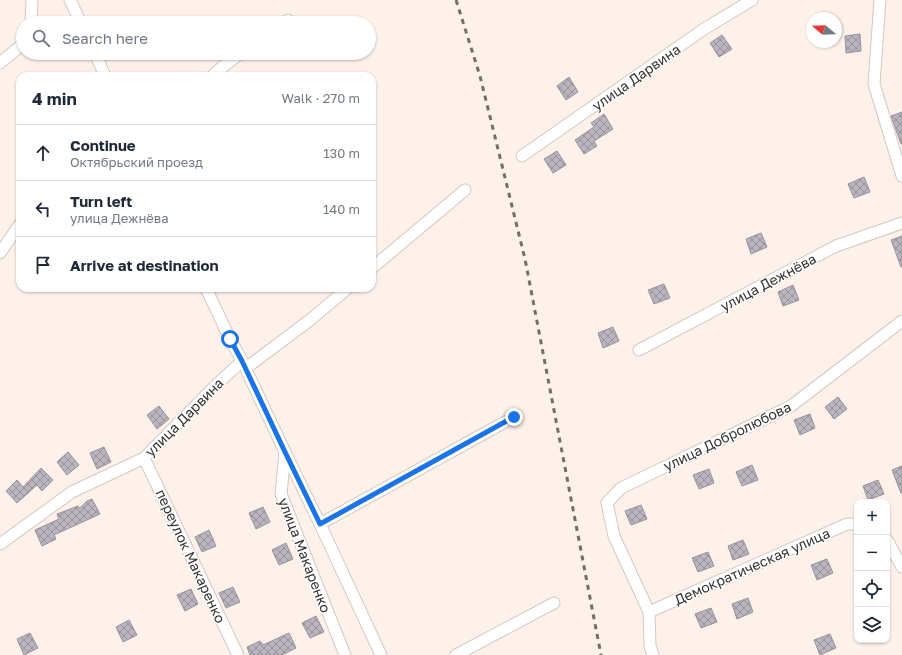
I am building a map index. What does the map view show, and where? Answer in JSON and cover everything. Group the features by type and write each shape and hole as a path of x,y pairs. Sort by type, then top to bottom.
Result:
{"street":[{"path":"31,16 32,0"},
{"path":"70,0 78,16"},
{"name":"улица Дарвина","path":"522,156 704,29 752,0"},
{"path":"880,0 874,84 902,176"},
{"path":"0,63 16,50"},
{"path":"98,60 103,72"},
{"path":"216,72 232,60"},
{"path":"376,265 465,190"},
{"name":"улица Дежнёва","path":"639,350 836,246 902,222"},
{"path":"0,253 16,230"},
{"path":"208,292 320,524 381,655"},
{"name":"улица Дарвина","path":"0,544 72,492 144,458 213,388 310,320 343,292"},
{"name":"улица Добролюбова","path":"649,612 614,536 607,503 621,488 790,406 902,321"},
{"path":"320,524 514,417"},
{"name":"улица Макаренко","path":"285,452 281,494 345,655"},
{"name":"переулок Макаренко","path":"144,458 238,655"},
{"name":"Демократическая улица","path":"649,612 847,524 854,524"},
{"path":"890,545 902,567"},
{"path":"456,655 554,603"},
{"path":"649,612 650,646 652,655"}],"building":[{"path":"860,34 861,51 846,53 845,36"},
{"path":"722,35 732,49 719,57 710,43"},
{"path":"569,77 578,92 566,100 557,86"},
{"path":"902,112 902,144 901,144 891,116"},
{"path":"604,114 613,129 594,141 597,146 584,154 575,140 594,127 591,123"},
{"path":"557,151 566,165 553,173 544,159"},
{"path":"864,177 870,192 854,198 848,184"},
{"path":"761,233 767,247 751,254 746,239"},
{"path":"902,236 902,267 901,267 891,240"},
{"path":"664,284 670,298 654,304 648,290"},
{"path":"793,285 799,300 783,306 778,292"},
{"path":"613,327 619,341 603,348 598,333"},
{"path":"838,397 847,409 834,419 825,407"},
{"path":"159,406 169,419 157,429 147,415"},
{"path":"810,414 815,428 800,435 794,420"},
{"path":"104,447 111,462 97,469 90,453"},
{"path":"68,452 79,465 67,475 57,462"},
{"path":"752,465 758,480 742,486 736,472"},
{"path":"902,466 902,493 901,493 892,470"},
{"path":"41,468 53,480 42,491 37,485 17,503 6,491 17,480 23,487"},
{"path":"709,469 714,483 699,489 693,475"},
{"path":"878,480 884,494 868,499 863,486"},
{"path":"92,499 100,514 54,535 56,539 42,546 35,530 59,519 57,514 78,506 80,508 87,501"},
{"path":"641,505 647,519 631,525 625,511"},
{"path":"263,507 270,522 256,529 249,513"},
{"path":"209,530 216,546 202,552 195,537"},
{"path":"743,540 749,554 733,560 728,546"},
{"path":"286,543 293,559 279,565 272,550"},
{"path":"708,552 714,566 698,572 692,558"},
{"path":"827,559 833,573 817,580 811,565"},
{"path":"233,587 240,602 226,608 219,593"},
{"path":"191,589 198,604 185,611 177,595"},
{"path":"748,598 753,612 737,619 732,604"},
{"path":"711,608 717,622 701,628 695,614"},
{"path":"316,616 324,632 310,638 302,623"},
{"path":"129,620 137,635 123,642 116,627"},
{"path":"30,633 38,648 24,655 17,639"},
{"path":"289,633 296,648 282,655 250,655 247,647 260,641 263,645"},
{"path":"830,634 836,648 820,655 814,640"}],"railway":[{"path":"456,0 480,76 525,259 601,655"}],"route":[{"path":"230,339 320,524 514,417"}]}
